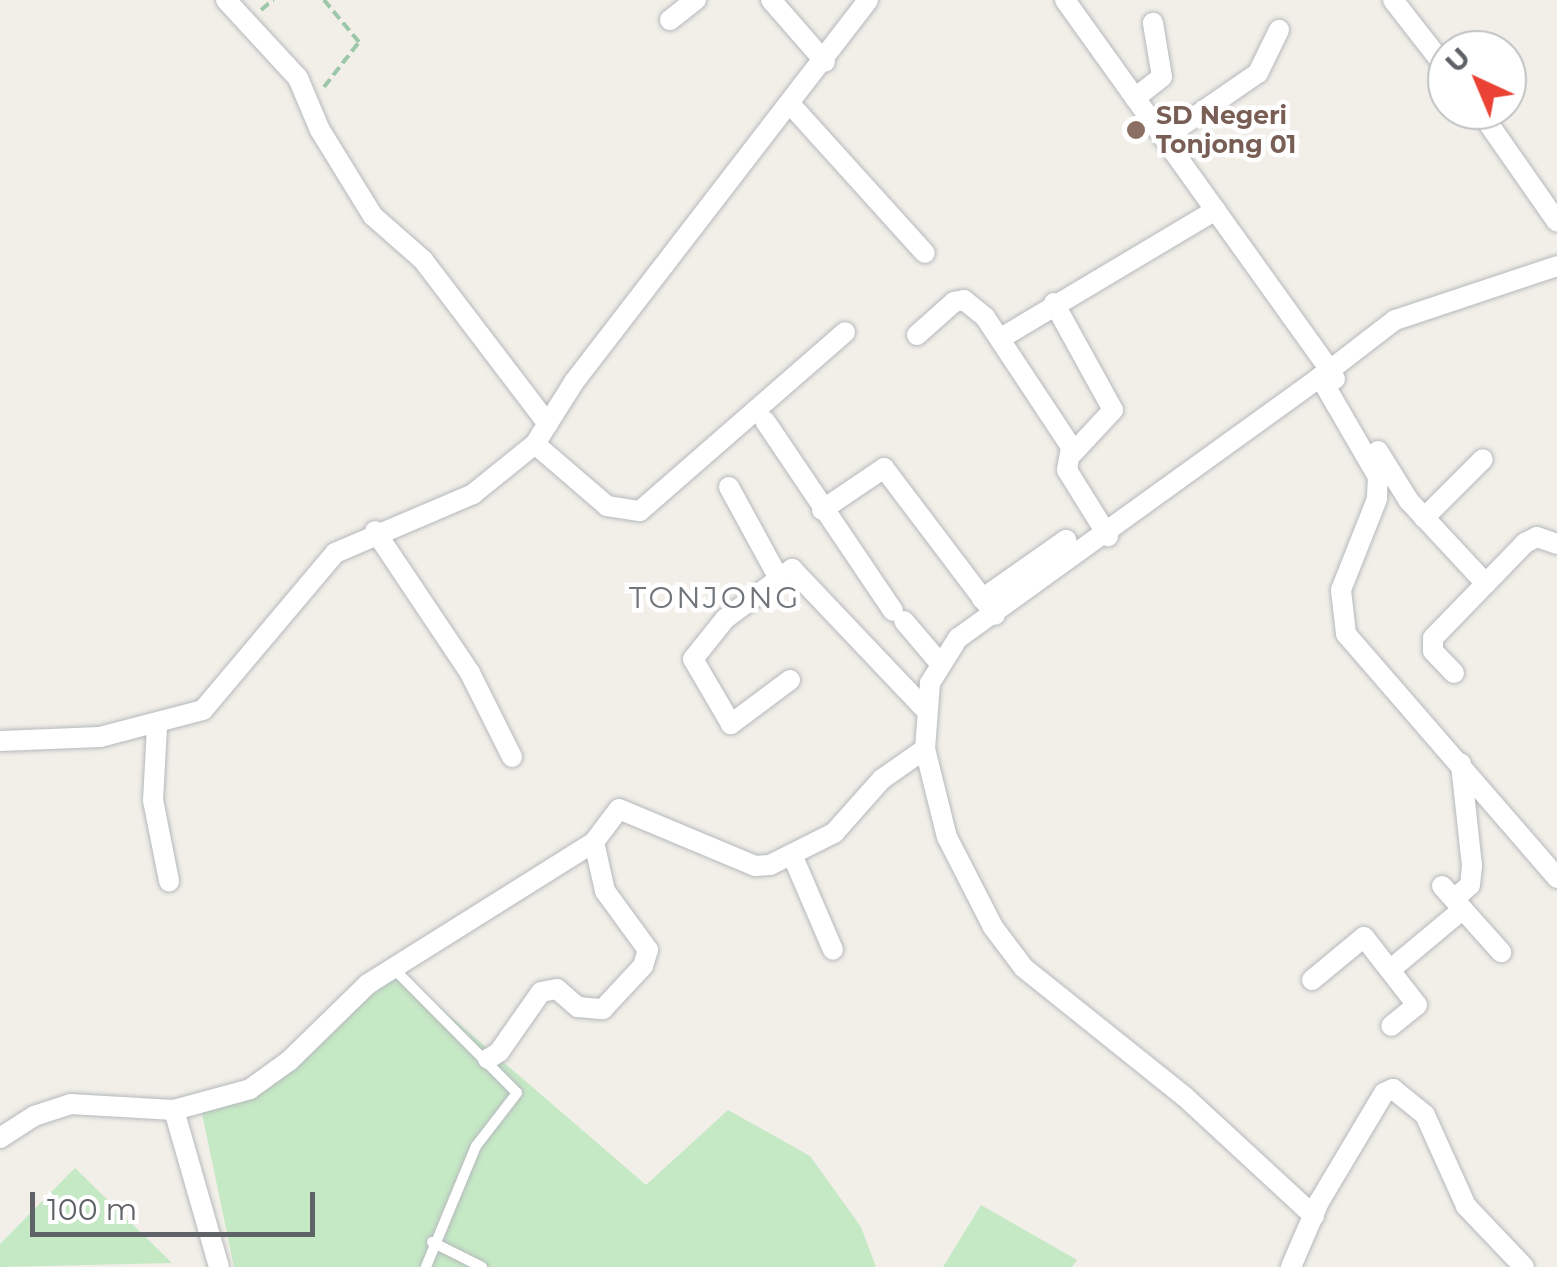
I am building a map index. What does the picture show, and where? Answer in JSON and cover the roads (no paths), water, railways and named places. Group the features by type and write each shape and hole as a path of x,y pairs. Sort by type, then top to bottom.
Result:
{"street":[{"path":"226,0 313,104 320,130 374,216 422,260 548,424"},
{"path":"670,20 696,0"},
{"path":"771,0 825,62"},
{"path":"0,741 100,737 157,727 203,710 322,566 375,531 474,494 534,444 868,0"},
{"path":"1065,0 1216,210 1424,518 1486,584"},
{"path":"1393,0 1427,43"},
{"path":"1135,98 1162,77 1154,23"},
{"path":"1164,138 1258,72 1280,30"},
{"path":"792,106 925,253"},
{"path":"1493,130 1557,222"},
{"path":"1001,338 1216,210"},
{"path":"988,607 1108,536 1396,320 1557,266"},
{"path":"917,335 932,315 964,300 1001,338 1073,452"},
{"path":"1054,303 1113,410 1073,452 1067,470 1108,536"},
{"path":"534,444 607,506 640,511 845,332"},
{"path":"1325,374 1378,476 1377,499 1341,590 1341,622 1557,878"},
{"path":"764,421 898,616 938,661"},
{"path":"1424,518 1484,459"},
{"path":"822,510 884,468 988,607"},
{"path":"728,488 777,574"},
{"path":"375,531 470,673 512,757"},
{"path":"1454,672 1432,651 1433,638 1525,543 1538,537 1557,544"},
{"path":"1066,540 988,607 938,661 925,709 925,749 948,837 993,928 1024,968 1184,1096 1314,1216"},
{"path":"790,680 732,724 693,659 777,574 792,568 807,579 925,709"},
{"path":"157,727 153,800 169,881"},
{"path":"0,1138 34,1116 70,1104 174,1110 250,1089 289,1061 368,984 396,972 594,842 619,809 755,866 793,857 834,833 882,779 925,749"},
{"path":"1390,970 1470,884 1472,866 1460,762"},
{"path":"488,1059 499,1052 541,992 557,989 578,1006 602,1009 643,966 648,950 605,892 594,842"},
{"path":"793,857 832,950"},
{"path":"1453,898 1501,952"},
{"path":"1312,980 1364,938 1417,1004 1391,1026"},
{"path":"1291,1267 1314,1216 1384,1093 1393,1089 1426,1116 1466,1206 1524,1267"},
{"path":"174,1110 219,1267"}],"lane":[{"path":"396,972 488,1059 517,1094 476,1146 432,1242 426,1267"},
{"path":"432,1242 482,1267"}],"place":[{"name":"SD Negeri Tonjong 01","path":"1136,130"}],"district":[{"name":"TONJONG","path":"715,598"}]}
